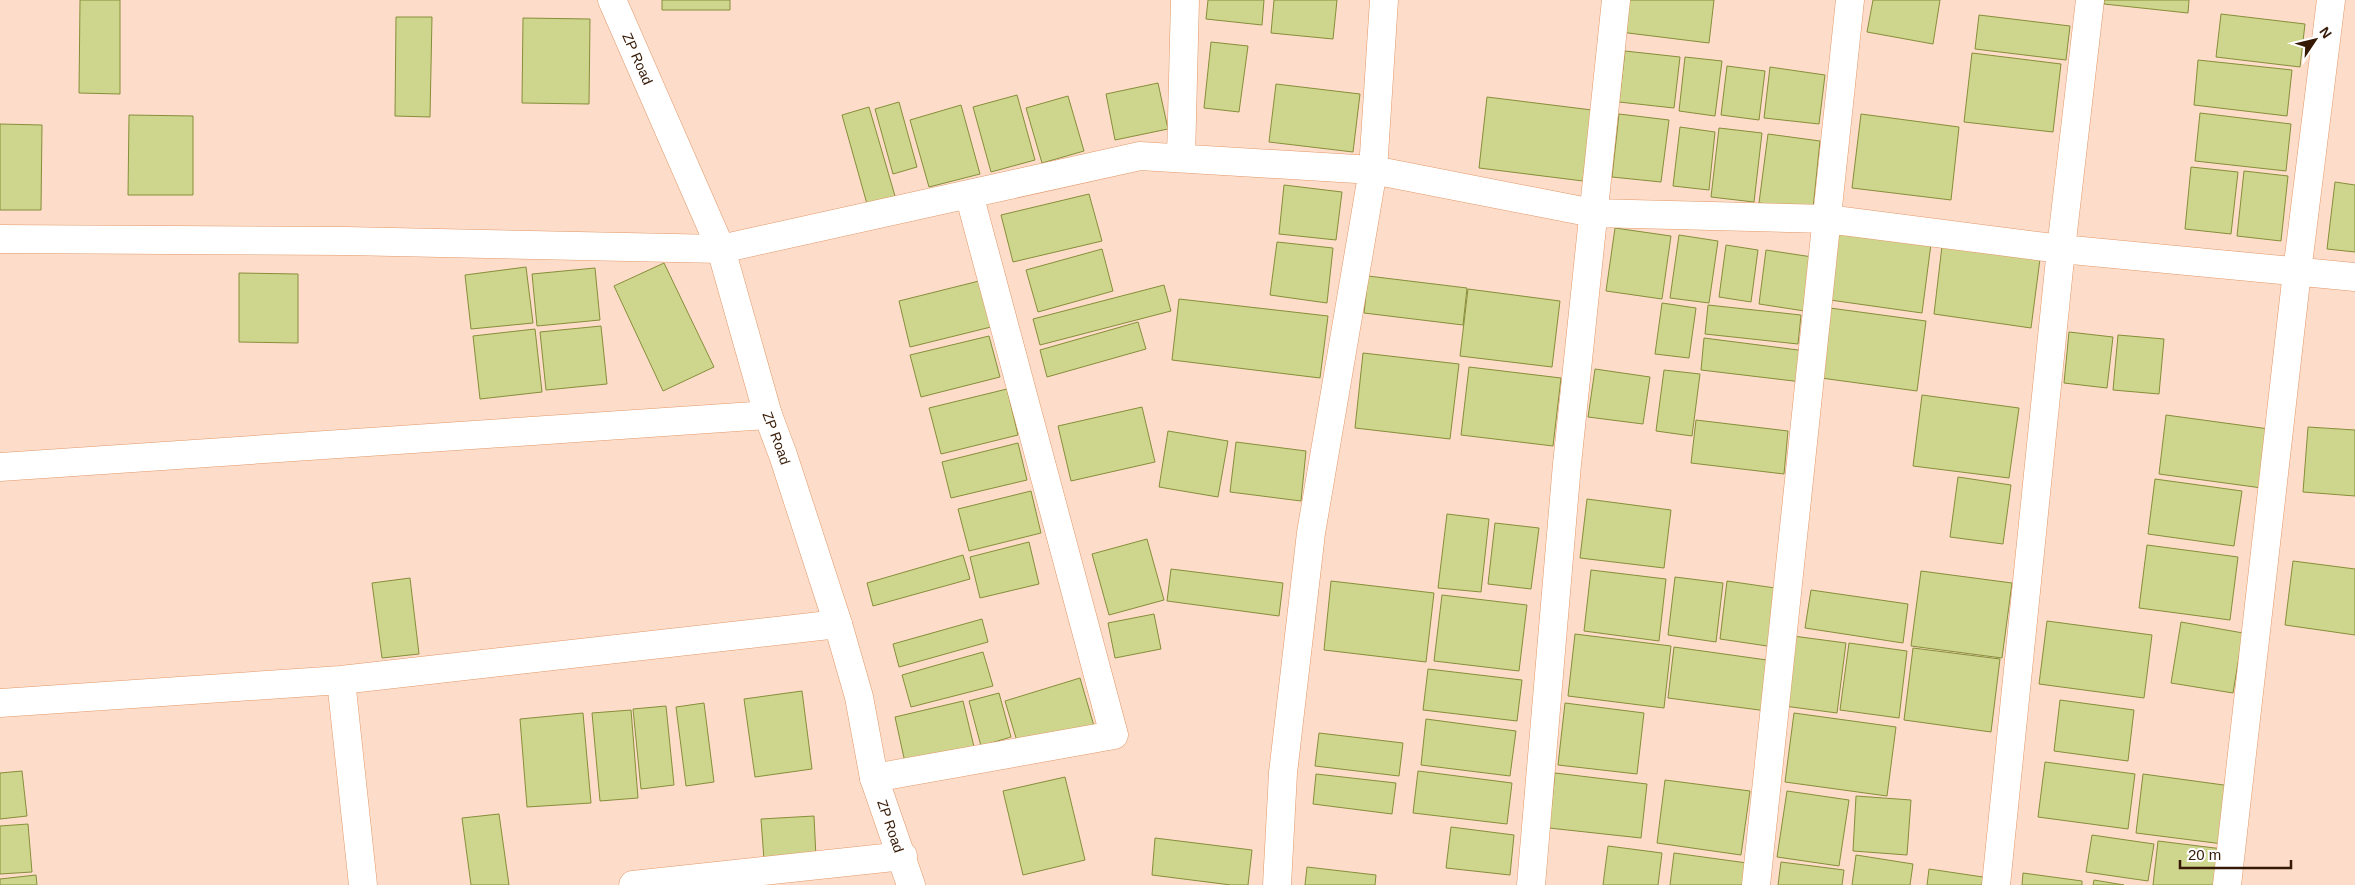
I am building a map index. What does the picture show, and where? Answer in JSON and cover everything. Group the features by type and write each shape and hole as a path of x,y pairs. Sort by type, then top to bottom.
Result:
{"street":[{"name":"ZP Road","path":"612,0 721,249 768,415 783,455 838,624 859,697 874,778 912,885"},
{"path":"1181,158 1185,0"},
{"path":"1277,885 1283,773 1311,533 1373,170 1384,0"},
{"path":"1531,885 1567,464 1616,0"},
{"path":"1756,885 1850,0"},
{"path":"1996,885 2061,249 2090,0"},
{"path":"2227,885 2297,272 2331,0"},
{"path":"0,239 356,241 721,249 1140,156 1373,170 1594,214 1827,220 2061,249 2355,277"},
{"path":"874,778 1114,735 969,194"},
{"path":"0,468 768,415"},
{"path":"0,702 341,680 838,624"},
{"path":"341,680 364,885"},
{"path":"633,885 903,856"}],"building":[{"path":"80,0 120,0 120,94 79,93"},
{"path":"662,0 730,0 730,10 662,10"},
{"path":"1208,0 1264,0 1262,25 1206,19"},
{"path":"1274,0 1337,0 1333,39 1271,33"},
{"path":"1624,0 1714,0 1709,43 1620,32"},
{"path":"1873,0 1940,0 1933,44 1867,32"},
{"path":"2104,0 2189,0 2188,13 2104,4"},
{"path":"2221,14 2305,24 2300,67 2216,57"},
{"path":"1979,15 2070,26 2066,60 1975,49"},
{"path":"396,17 432,17 430,117 395,116"},
{"path":"523,18 590,19 589,104 522,103"},
{"path":"1211,42 1248,46 1239,112 1204,108"},
{"path":"1625,51 1680,57 1674,108 1619,102"},
{"path":"1972,53 2061,64 2053,132 1964,122"},
{"path":"1685,57 1722,61 1715,116 1679,111"},
{"path":"2198,60 2292,70 2287,116 2194,105"},
{"path":"1727,66 1765,71 1759,120 1721,115"},
{"path":"1770,67 1825,75 1819,124 1764,118"},
{"path":"1158,83 1168,129 1115,140 1106,94"},
{"path":"1276,84 1360,94 1353,152 1269,142"},
{"path":"1017,95 1035,160 991,172 973,107"},
{"path":"1068,96 1084,151 1042,163 1026,108"},
{"path":"1487,97 1592,110 1583,181 1479,168"},
{"path":"899,102 917,167 893,174 875,109"},
{"path":"961,105 980,174 929,187 910,120"},
{"path":"869,107 895,196 867,204 842,115"},
{"path":"2200,113 2291,124 2286,171 2195,161"},
{"path":"1619,114 1669,120 1661,182 1612,177"},
{"path":"1861,114 1959,127 1951,200 1852,188"},
{"path":"129,115 193,116 193,195 128,195"},
{"path":"0,124 42,125 41,210 0,210"},
{"path":"1680,127 1715,132 1709,190 1673,186"},
{"path":"1719,128 1762,133 1754,202 1711,197"},
{"path":"1768,134 1820,141 1813,209 1759,203"},
{"path":"2191,167 2238,172 2231,234 2185,229"},
{"path":"2244,171 2288,176 2281,241 2237,236"},
{"path":"2335,182 2355,185 2355,252 2327,249"},
{"path":"1284,185 1342,192 1336,240 1279,234"},
{"path":"1089,194 1102,241 1013,262 1001,215"},
{"path":"1615,228 1671,236 1662,299 1606,291"},
{"path":"1839,232 1931,244 1922,313 1830,300"},
{"path":"1679,235 1718,241 1709,303 1670,298"},
{"path":"1277,242 1333,248 1327,303 1270,295"},
{"path":"1726,245 1758,250 1751,302 1719,297"},
{"path":"1942,246 2040,259 2031,328 1934,314"},
{"path":"1102,249 1113,291 1038,312 1026,270"},
{"path":"1766,250 1819,258 1811,312 1759,304"},
{"path":"664,263 714,367 663,391 614,286"},
{"path":"526,267 533,323 471,329 465,275"},
{"path":"595,268 600,320 537,326 532,274"},
{"path":"239,273 298,274 298,343 239,342"},
{"path":"1368,276 1467,288 1463,325 1364,313"},
{"path":"979,281 991,327 910,347 899,301"},
{"path":"1164,285 1171,311 1040,345 1033,319"},
{"path":"1468,289 1560,301 1552,367 1460,356"},
{"path":"1179,299 1328,316 1320,378 1172,360"},
{"path":"1662,303 1696,308 1689,358 1655,354"},
{"path":"1708,305 1801,315 1798,344 1705,334"},
{"path":"1830,308 1926,321 1917,391 1821,378"},
{"path":"1138,322 1146,349 1047,377 1040,350"},
{"path":"601,326 607,384 546,390 540,332"},
{"path":"535,329 542,392 480,399 473,336"},
{"path":"2069,332 2113,337 2107,388 2064,383"},
{"path":"2118,335 2164,339 2159,394 2113,390"},
{"path":"989,336 1000,377 921,397 910,355"},
{"path":"1704,338 1806,351 1802,382 1701,370"},
{"path":"1363,353 1459,364 1450,439 1355,428"},
{"path":"1469,367 1561,378 1553,446 1461,435"},
{"path":"1595,369 1650,377 1643,424 1588,417"},
{"path":"1664,370 1700,374 1692,436 1656,431"},
{"path":"1007,389 1018,435 941,454 929,408"},
{"path":"1922,395 2019,408 2009,478 1913,466"},
{"path":"1142,407 1155,462 1071,481 1058,426"},
{"path":"2166,415 2269,429 2262,488 2159,474"},
{"path":"1696,420 1788,431 1784,474 1691,463"},
{"path":"2308,427 2355,430 2355,496 2303,492"},
{"path":"1168,431 1228,441 1218,497 1159,487"},
{"path":"1236,442 1306,451 1301,501 1230,492"},
{"path":"1018,443 1027,480 951,498 942,462"},
{"path":"1958,477 2011,485 2003,544 1950,537"},
{"path":"2155,479 2242,491 2234,546 2148,534"},
{"path":"1031,491 1041,533 969,551 958,509"},
{"path":"1587,499 1671,510 1664,568 1580,558"},
{"path":"1447,514 1489,519 1481,592 1438,588"},
{"path":"1495,523 1539,528 1531,589 1488,584"},
{"path":"1147,539 1164,600 1109,615 1092,554"},
{"path":"1029,542 1039,584 980,598 970,557"},
{"path":"2147,545 2238,557 2230,620 2139,608"},
{"path":"963,555 970,579 873,606 867,583"},
{"path":"2293,561 2355,569 2355,635 2285,625"},
{"path":"1171,569 1283,583 1279,616 1167,601"},
{"path":"1591,570 1666,579 1659,641 1584,631"},
{"path":"1921,571 2012,583 2002,658 1911,646"},
{"path":"1675,577 1723,583 1716,642 1668,635"},
{"path":"410,578 419,654 382,658 372,583"},
{"path":"1331,581 1434,593 1426,662 1324,650"},
{"path":"1727,581 1782,589 1774,647 1720,639"},
{"path":"1811,590 1908,604 1903,643 1805,628"},
{"path":"1442,595 1527,605 1519,671 1434,661"},
{"path":"1154,614 1161,649 1115,658 1108,623"},
{"path":"982,619 988,642 899,667 893,644"},
{"path":"2047,621 2152,635 2144,698 2039,684"},
{"path":"2181,622 2243,633 2233,693 2171,683"},
{"path":"1575,634 1671,646 1664,708 1568,696"},
{"path":"1793,636 1846,643 1837,713 1784,706"},
{"path":"1849,643 1907,651 1899,718 1840,710"},
{"path":"1674,647 1774,661 1767,711 1668,698"},
{"path":"1913,648 2000,659 1991,732 1904,720"},
{"path":"983,652 993,686 911,707 902,675"},
{"path":"1428,669 1522,680 1517,721 1423,710"},
{"path":"1080,678 1094,726 1019,748 1005,701"},
{"path":"802,691 812,769 755,777 744,699"},
{"path":"999,693 1011,737 981,746 969,701"},
{"path":"2060,700 2134,710 2128,761 2054,751"},
{"path":"963,701 975,751 906,767 895,717"},
{"path":"704,703 714,782 686,786 676,707"},
{"path":"1565,703 1644,713 1637,774 1558,765"},
{"path":"666,706 674,785 641,789 633,709"},
{"path":"631,710 638,798 600,801 592,713"},
{"path":"583,713 591,803 527,807 520,719"},
{"path":"1794,713 1896,727 1887,796 1785,782"},
{"path":"1426,719 1516,731 1510,776 1421,765"},
{"path":"1319,733 1403,743 1399,776 1315,766"},
{"path":"2045,762 2135,774 2128,829 2038,817"},
{"path":"22,771 27,816 0,819 0,773"},
{"path":"1418,771 1512,783 1507,824 1413,813"},
{"path":"1555,773 1647,784 1641,838 1549,828"},
{"path":"1316,774 1396,783 1392,814 1313,804"},
{"path":"2143,774 2231,786 2223,844 2136,833"},
{"path":"1065,777 1085,860 1023,875 1003,791"},
{"path":"1665,780 1750,791 1741,855 1657,843"},
{"path":"1787,791 1849,800 1839,866 1777,857"},
{"path":"1856,796 1911,800 1907,855 1853,851"},
{"path":"499,814 509,885 471,885 462,818"},
{"path":"814,816 816,858 764,860 761,819"},
{"path":"28,824 32,872 0,874 0,826"},
{"path":"1451,827 1514,835 1510,875 1446,868"},
{"path":"2092,835 2154,844 2148,881 2086,872"},
{"path":"1155,838 1252,850 1248,885 1231,885 1152,875"},
{"path":"2158,841 2223,849 2218,885 2153,885"},
{"path":"1608,846 1662,853 1658,885 1603,885"},
{"path":"1674,853 1747,863 1744,885 1670,885"},
{"path":"1856,855 1913,864 1910,885 1852,885"},
{"path":"1781,862 1844,870 1842,885 1778,885"},
{"path":"1307,867 1376,875 1375,885 1305,885"},
{"path":"1929,869 1983,877 1982,885 1927,885"},
{"path":"2023,873 2082,881 2082,885 2022,885"},
{"path":"36,875 37,885 0,885 0,879"},
{"path":"2094,880 2124,885 2093,885"}]}
